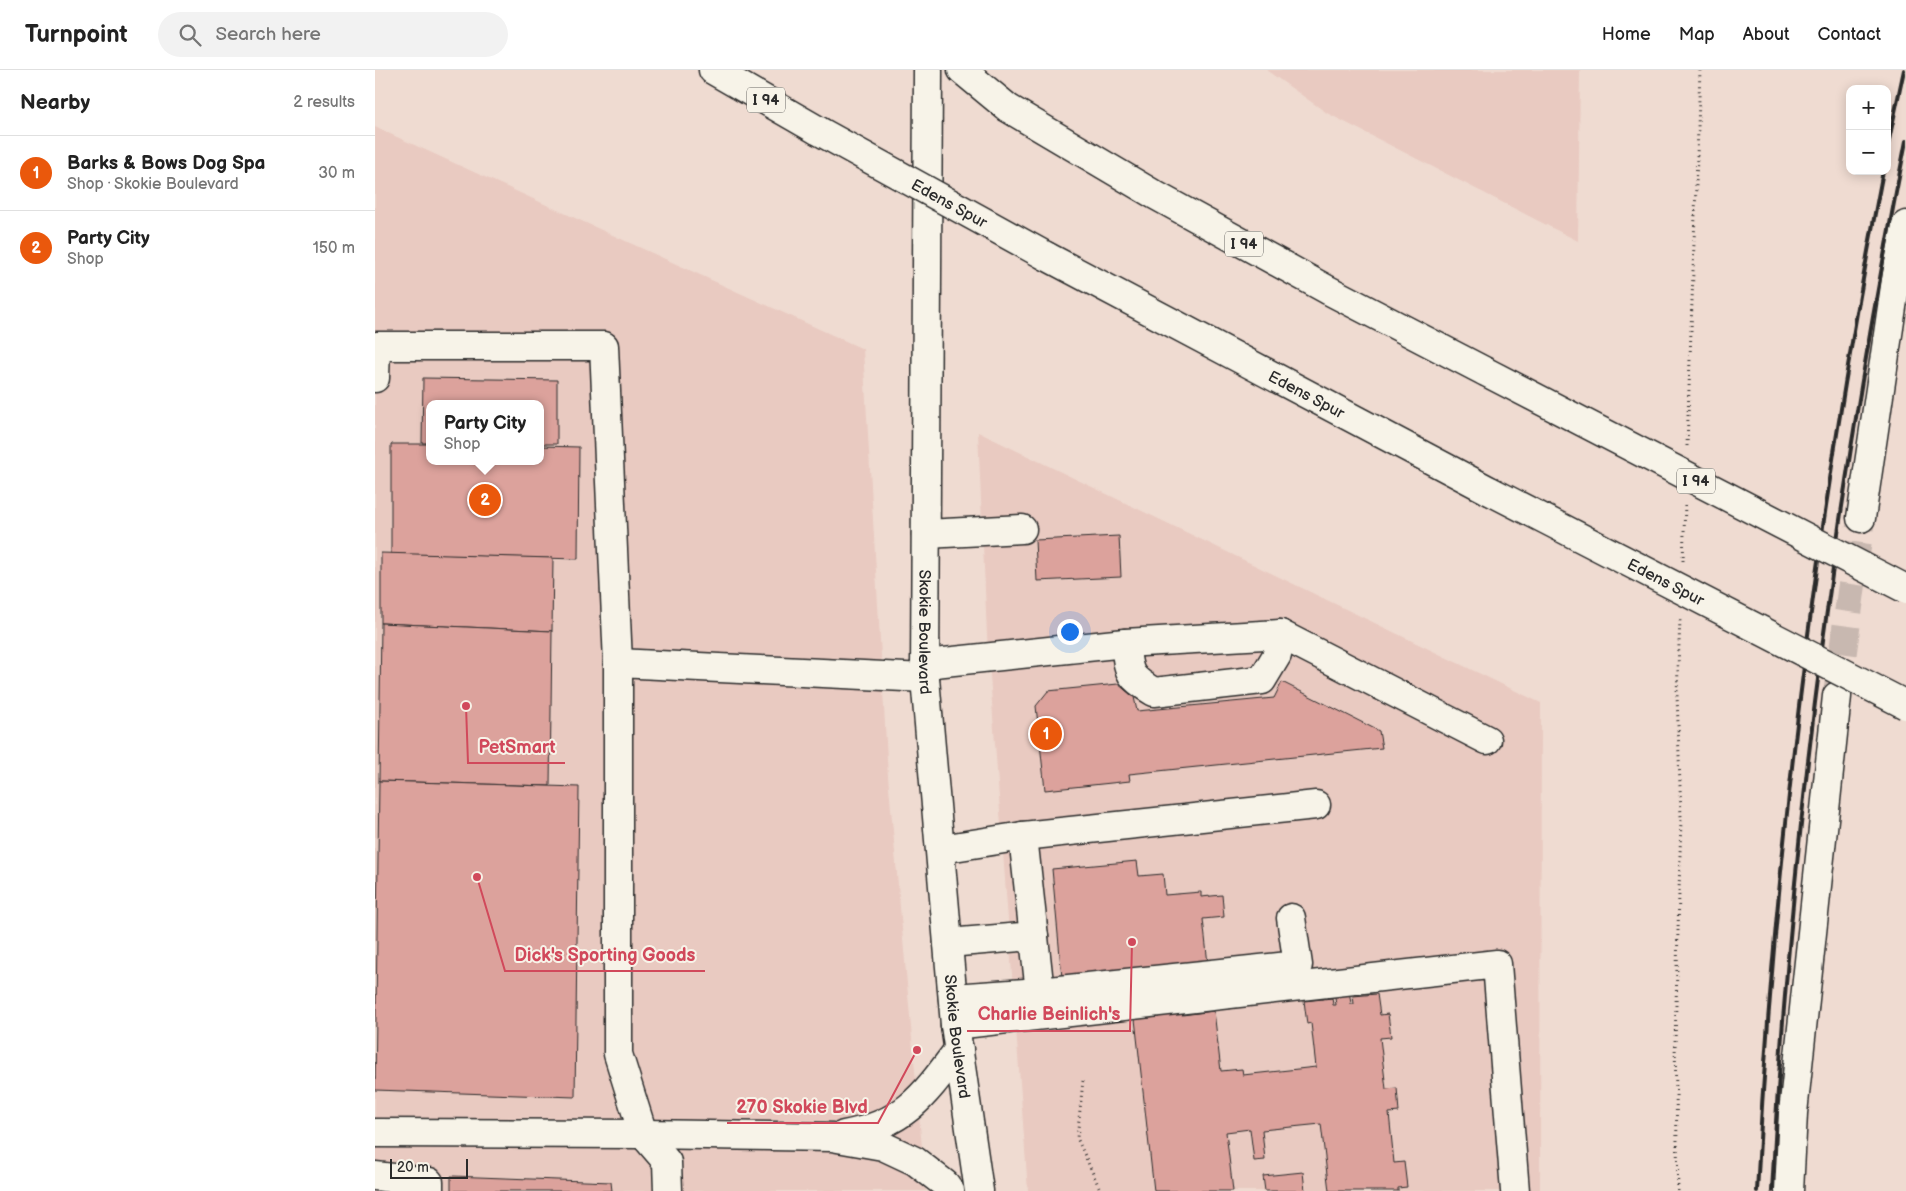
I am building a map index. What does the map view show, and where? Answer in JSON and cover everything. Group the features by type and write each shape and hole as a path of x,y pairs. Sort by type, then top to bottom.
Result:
{"main road":[{"name":"Edens Spur","path":"713,70 819,131 1046,256 1490,491 1906,704"},
{"name":"Skokie Boulevard","path":"928,70 925,671 957,1037 979,1191"},
{"name":"I 94","path":"962,70 1008,108 1155,195 1328,290 1906,589"},
{"path":"1861,518 1883,361 1906,225"},
{"path":"375,378 376,346 604,346 618,663 618,1054 643,1134 667,1162 668,1191"},
{"path":"926,534 1023,529"},
{"path":"618,663 925,671 1125,643 1280,634 1487,740"},
{"path":"1125,643 1129,673 1139,683 1154,692 1262,680 1277,655 1280,634"},
{"path":"1789,1191 1793,1113 1837,696"},
{"path":"941,849 1023,836 1316,805"},
{"path":"1023,836 1041,1004"},
{"path":"832,1137 870,1130 898,1117 921,1097 957,1037 1041,1004 1298,965 1291,918"},
{"path":"948,943 1034,936"},
{"path":"953,998 1041,1004 1497,964 1515,1191"},
{"path":"375,1133 832,1137 883,1146 915,1161 945,1184 950,1191"},
{"path":"375,1176 429,1182 429,1191"}],"path":[{"path":"1687,449 1700,70"},
{"path":"1682,567 1685,498"},
{"path":"1678,1191 1675,1043 1681,818 1677,694 1680,616"},
{"path":"1083,1081 1077,1138 1099,1187 1098,1191"}],"shaded area":[{"path":"1266,70 1580,70 1578,241 1327,113"},
{"path":"375,127 863,349 888,776 926,1191 375,1191"},
{"path":"978,432 1541,703 1540,1191 1028,1191 987,635"}],"building":[{"path":"423,378 557,380 557,444 544,444 544,400 426,400 426,443 422,443"},
{"path":"391,444 426,444 426,465 544,465 544,446 579,447 578,559 391,554"},
{"path":"1119,536 1121,577 1037,581 1035,540"},
{"path":"381,553 553,558 552,631 381,623"},
{"path":"381,623 552,631 550,786 379,781"},
{"path":"1282,682 1379,731 1382,748 1129,774 1130,781 1045,790 1036,706 1048,691 1118,684 1134,697 1137,711 1274,698"},
{"path":"379,781 579,787 575,1097 375,1090"},
{"path":"1137,861 1139,876 1163,874 1165,895 1201,892 1201,897 1222,895 1224,917 1203,919 1208,964 1062,978 1052,869"},
{"path":"1349,990 1351,1004 1354,1004 1353,996 1377,994 1380,1015 1388,1014 1391,1037 1380,1038 1386,1089 1397,1088 1399,1112 1389,1113 1394,1163 1404,1162 1407,1187 1398,1188 1398,1191 1329,1191 1321,1124 1262,1130 1265,1160 1254,1161 1250,1129 1226,1132 1233,1191 1154,1191 1135,1019 1159,1017 1158,1007 1181,1004 1182,1015 1214,1011 1221,1071 1242,1069 1243,1075 1316,1067 1311,1023 1307,1024 1304,1001 1332,998 1333,1005 1336,1005 1334,991"},
{"path":"1303,1172 1305,1191 1265,1191 1263,1176"},
{"path":"451,1176 611,1182 612,1191 451,1191"}],"tunnel":[{"path":"1837,695 1861,518"}],"railway":[{"path":"1891,130 1904,70"},
{"path":"1772,1191 1791,927 1804,795 1820,664 1858,402 1906,141"},
{"path":"1757,1191 1775,934 1802,679 1838,424 1882,175"}],"place":[{"name":"Party City","path":"485,500"},
{"name":"PetSmart","path":"466,706"},
{"name":"Barks & Bows Dog Spa","path":"1046,734"},
{"name":"Dick's Sporting Goods","path":"477,877"},
{"name":"Charlie Beinlich's","path":"1132,942"},
{"name":"270 Skokie Blvd","path":"917,1050"}]}
